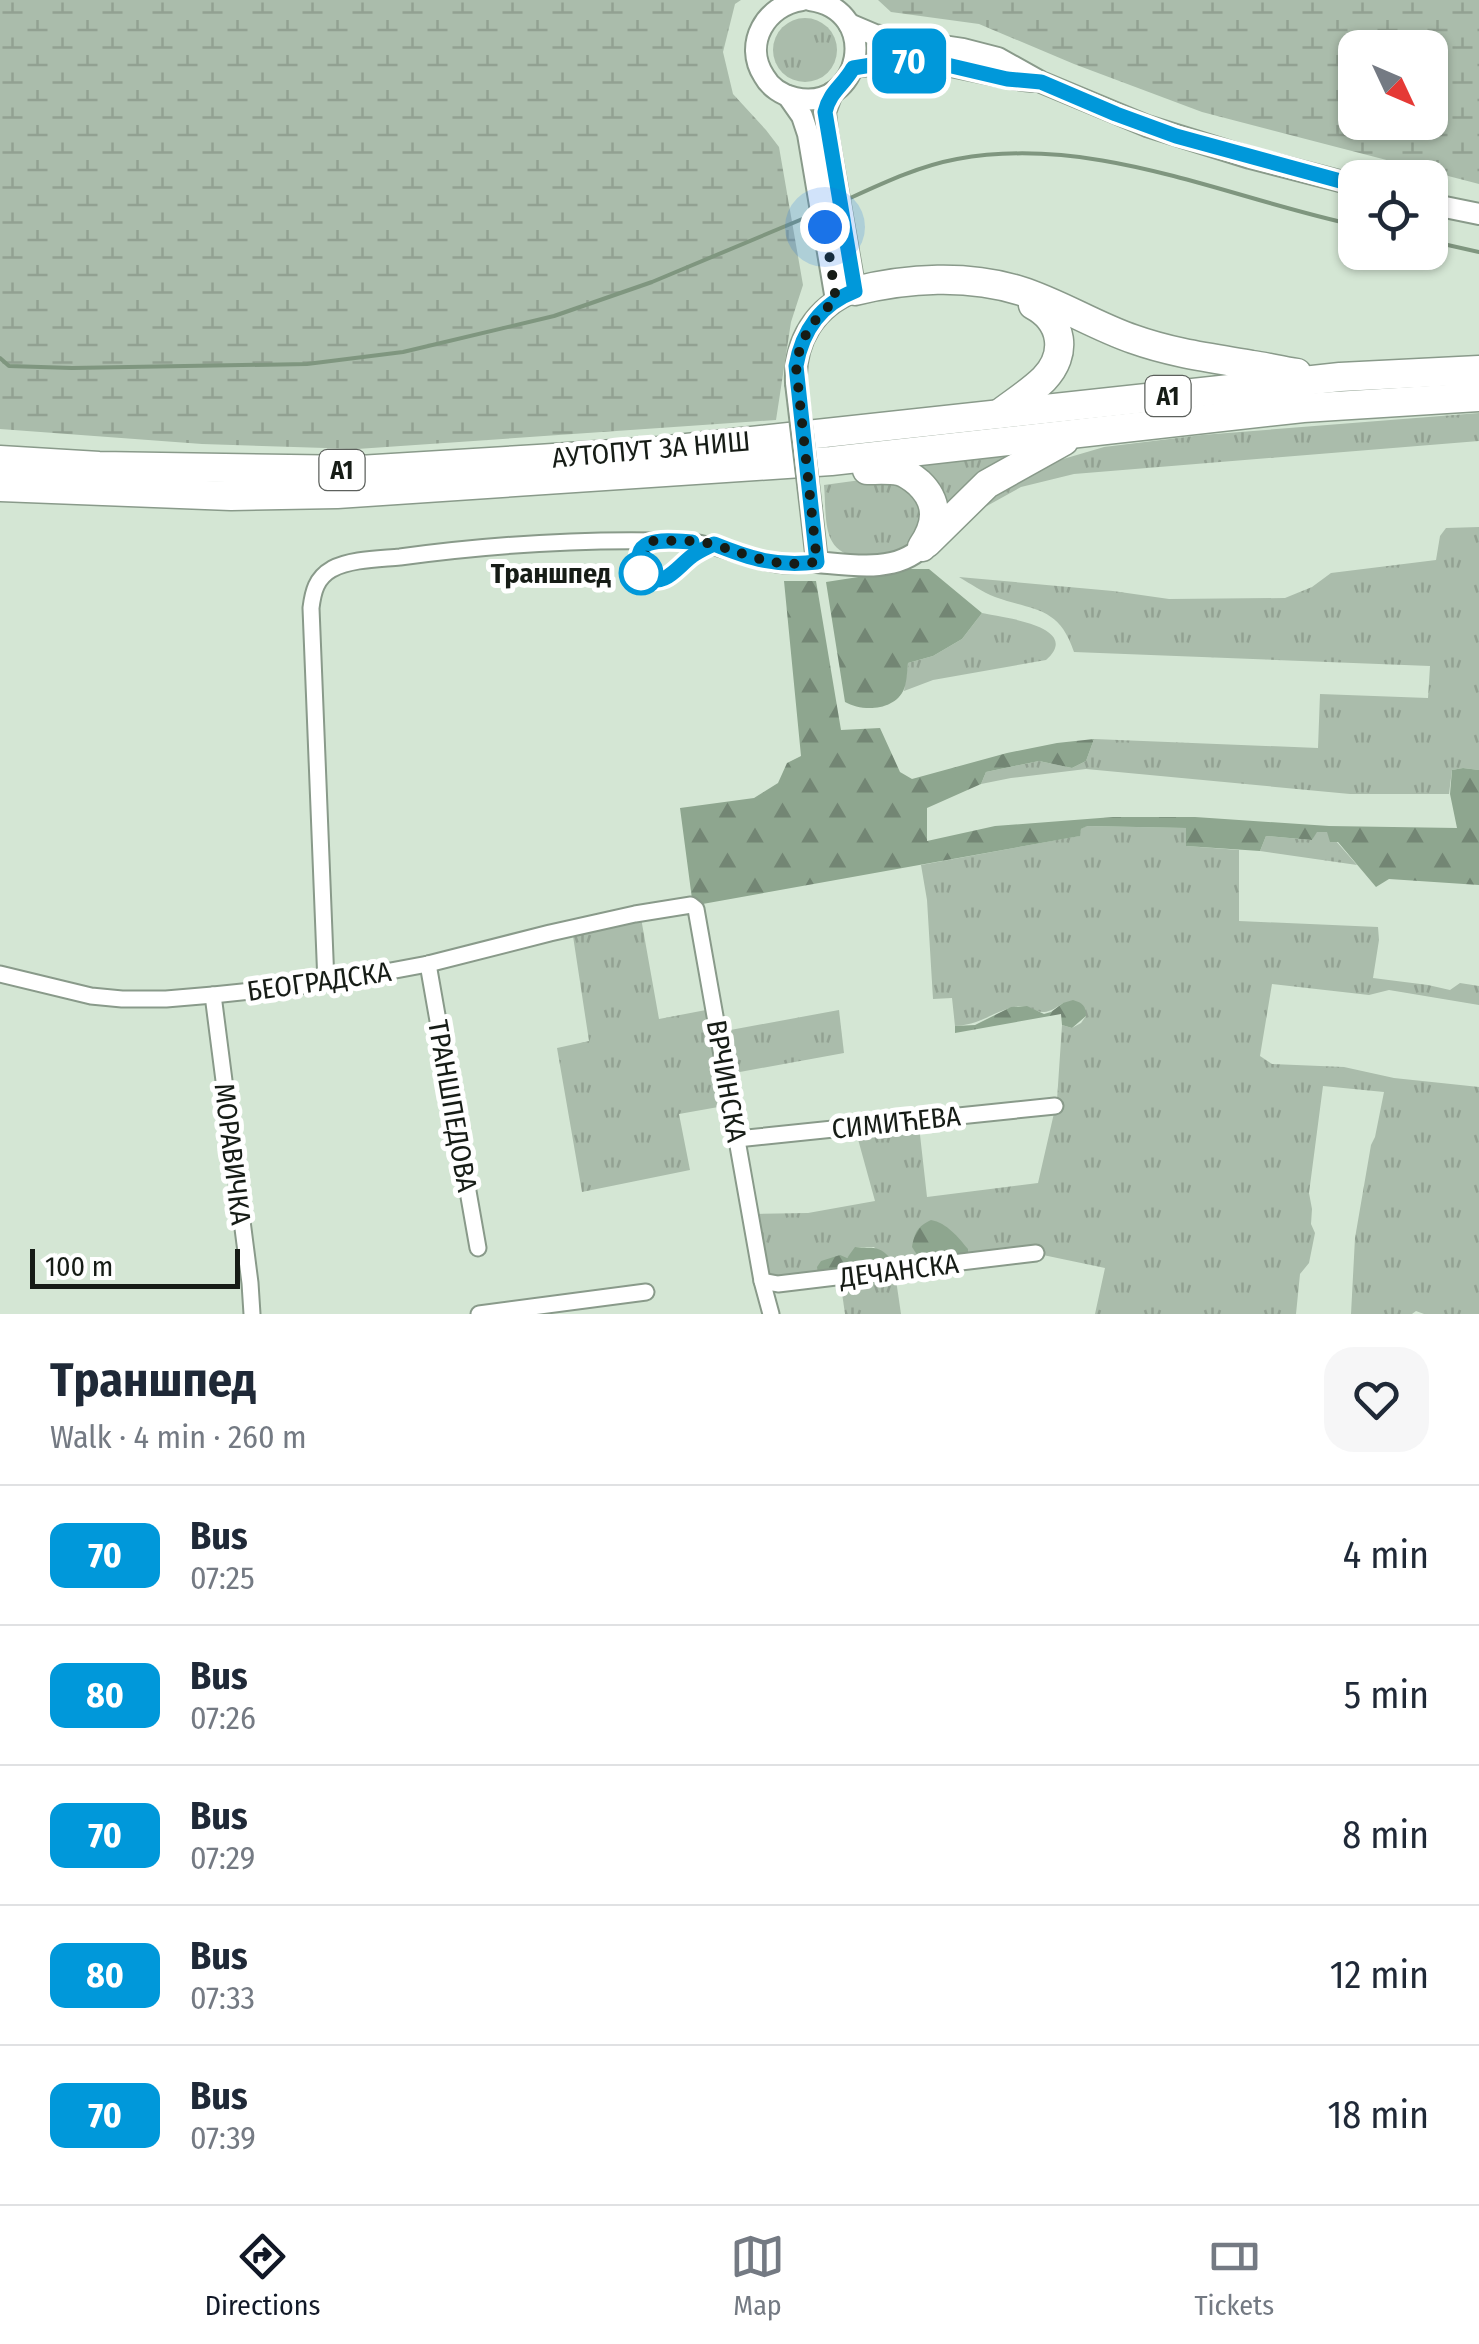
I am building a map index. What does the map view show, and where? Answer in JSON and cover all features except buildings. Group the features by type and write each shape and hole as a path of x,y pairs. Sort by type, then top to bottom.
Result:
{"highway":[{"path":"851,293 900,282 992,283 1024,292 1153,346 1206,359 1340,377"},
{"path":"851,293 1006,296 1036,306 1049,316 1059,339 1054,366 1043,380 996,416"},
{"name":"АУТОПУТ ЗА НИШ","path":"0,460 99,466 359,470 659,451 1340,377 1479,370"},
{"name":"АУТОПУТ ЗА НИШ","path":"0,487 230,496 337,494 831,461 1303,408 1479,397"},
{"path":"922,548 987,484 1080,432"},
{"path":"690,470 753,477 872,470 905,473 929,494 934,509 933,532 922,548"}],"street":[{"path":"802,0 784,4 768,18 762,26 756,57 770,85 788,96 815,99 844,82 853,68 855,41 849,24 835,9 810,0"},
{"path":"849,24 875,35 998,58 1041,82 1176,136 1338,180"},
{"path":"853,68 913,61 1041,82"},
{"path":"817,562 796,366 802,339 810,326 821,313 851,293 839,261 823,165 825,112 832,92"},
{"path":"788,96 823,165"},
{"path":"1448,208 1479,214"},
{"path":"326,983 311,608 313,589 321,577 334,568 365,561 548,543 692,542 714,544 775,564 793,565 887,564 912,557 922,548"},
{"name":"ВРЧИНСКА","path":"635,914 684,905 696,909 771,1314"},
{"name":"БЕОГРАДСКА","path":"0,974 92,996 122,999 213,995 326,983 428,964 635,914"},
{"name":"ТРАНШПЕДОВА","path":"428,964 478,1248"},
{"name":"МОРАВИЧКА","path":"213,995 252,1314"},
{"name":"СИМИЋЕВА","path":"737,1139 1055,1106"},
{"name":"ДЕЧАНСКА","path":"762,1281 778,1284 1036,1253"},
{"path":"479,1314 646,1292"}],"green space":[{"path":"0,0 741,0 735,4 723,52 733,94 779,147 803,285 791,322 776,420 357,449 202,444 0,429"},
{"path":"878,0 1479,0 1479,184 1448,176 1448,160 1387,160 1202,112 979,24 891,12"},
{"path":"805,18 828,27 837,50 828,73 805,82 782,73 773,50 782,27"},
{"path":"1479,413 1479,441 1074,474 1021,487 985,507 955,536 952,532 976,504 1036,467 1104,447 1202,435"},
{"path":"1016,450 939,526 912,463"},
{"path":"883,477 899,481 925,509 914,544 880,555 841,551 829,534 824,485"},
{"path":"1479,527 1479,770 1452,770 1449,794 1350,794 1086,769 981,784 986,772 1039,761 1072,768 1086,761 1094,739 1318,748 1320,694 1428,698 1430,666 1074,652 1061,626 1044,612 990,595 959,577 1169,599 1285,598 1312,587 1331,573 1436,560 1440,536 1446,528"},
{"path":"929,569 982,613 962,639 933,656 908,663 904,689 893,702 869,708 845,702 826,582"},
{"path":"784,581 816,581 841,730 880,728 900,772 912,779 1007,753 1094,739 1086,761 1072,768 1039,761 986,772 981,784 927,808 927,841 995,826 1113,817 1457,828 1450,794 1452,770 1463,768 1479,770 1479,885 1389,879 1376,887 1338,842 1330,842 1327,832 1317,832 1312,840 1266,836 1260,851 1186,846 1186,828 1087,826 1081,829 1080,836 697,905 692,899 680,808 754,798 778,783 787,763 801,756"},
{"path":"982,613 1035,625 1055,639 1055,648 1046,660 933,680 904,691 908,663 933,656 962,639"},
{"path":"1086,826 1187,828 1186,846 1239,850 1239,921 1378,927 1373,978 1450,990 1460,983 1479,986 1479,1005 1389,990 1369,995 1272,984 1260,1056 1272,1064 1344,1067 1394,1078 1479,1087 1479,1314 1351,1314 1355,1238 1384,1092 1323,1086 1309,1193 1315,1233 1309,1263 1300,1274 1296,1314 1095,1314 1105,1268 1043,1255 1043,1250 892,1267 874,1247 856,1247 848,1257 827,1269 764,1278 755,1214 808,1213 875,1201 856,1132 919,1126 927,1197 1038,1183 1057,1100 1062,1025 1072,1028 1086,1016 1063,1003 1046,1012 1019,1006 955,1026 952,998 933,999 921,865 1079,836"},
{"path":"1316,831 1328,832 1357,865 1260,851 1266,836 1312,840"},
{"path":"641,918 659,1019 706,1010 724,1106 679,1114 690,1170 582,1192 557,1048 589,1041 573,936"},
{"path":"1073,1000 1083,1005 1086,1016 1072,1028 1062,1025 1061,1014 955,1033 955,1026 975,1025 1011,1007 1027,1006 1044,1014"},
{"path":"839,1010 844,1053 729,1074 725,1031"},
{"path":"931,1220 956,1235 968,1249 968,1257 923,1264 912,1247 917,1230"},
{"path":"855,1247 879,1249 892,1260 892,1267 818,1274 821,1261 840,1255 847,1258"},
{"path":"895,1273 901,1314 845,1314 840,1279"}],"waterway":[{"path":"848,199 915,171 957,159 1059,155 1158,172 1338,221"},
{"path":"0,358 9,366 72,368 307,364 403,352 554,316 652,282 812,215"},
{"path":"1448,245 1479,252"}],"bus line":[{"name":"70","path":"692,542 651,541 641,548 640,571 648,580 662,580 714,544 775,564 817,562 796,366 802,339 810,326 836,300 855,291 825,112 832,92 853,68 913,61 1041,82 1176,136 1338,181"}],"place":[{"name":"Траншпед","path":"641,573"}],"route":[{"path":"641,573 651,541 714,544 775,564 817,562 796,366 802,339 836,300 825,227"}]}
